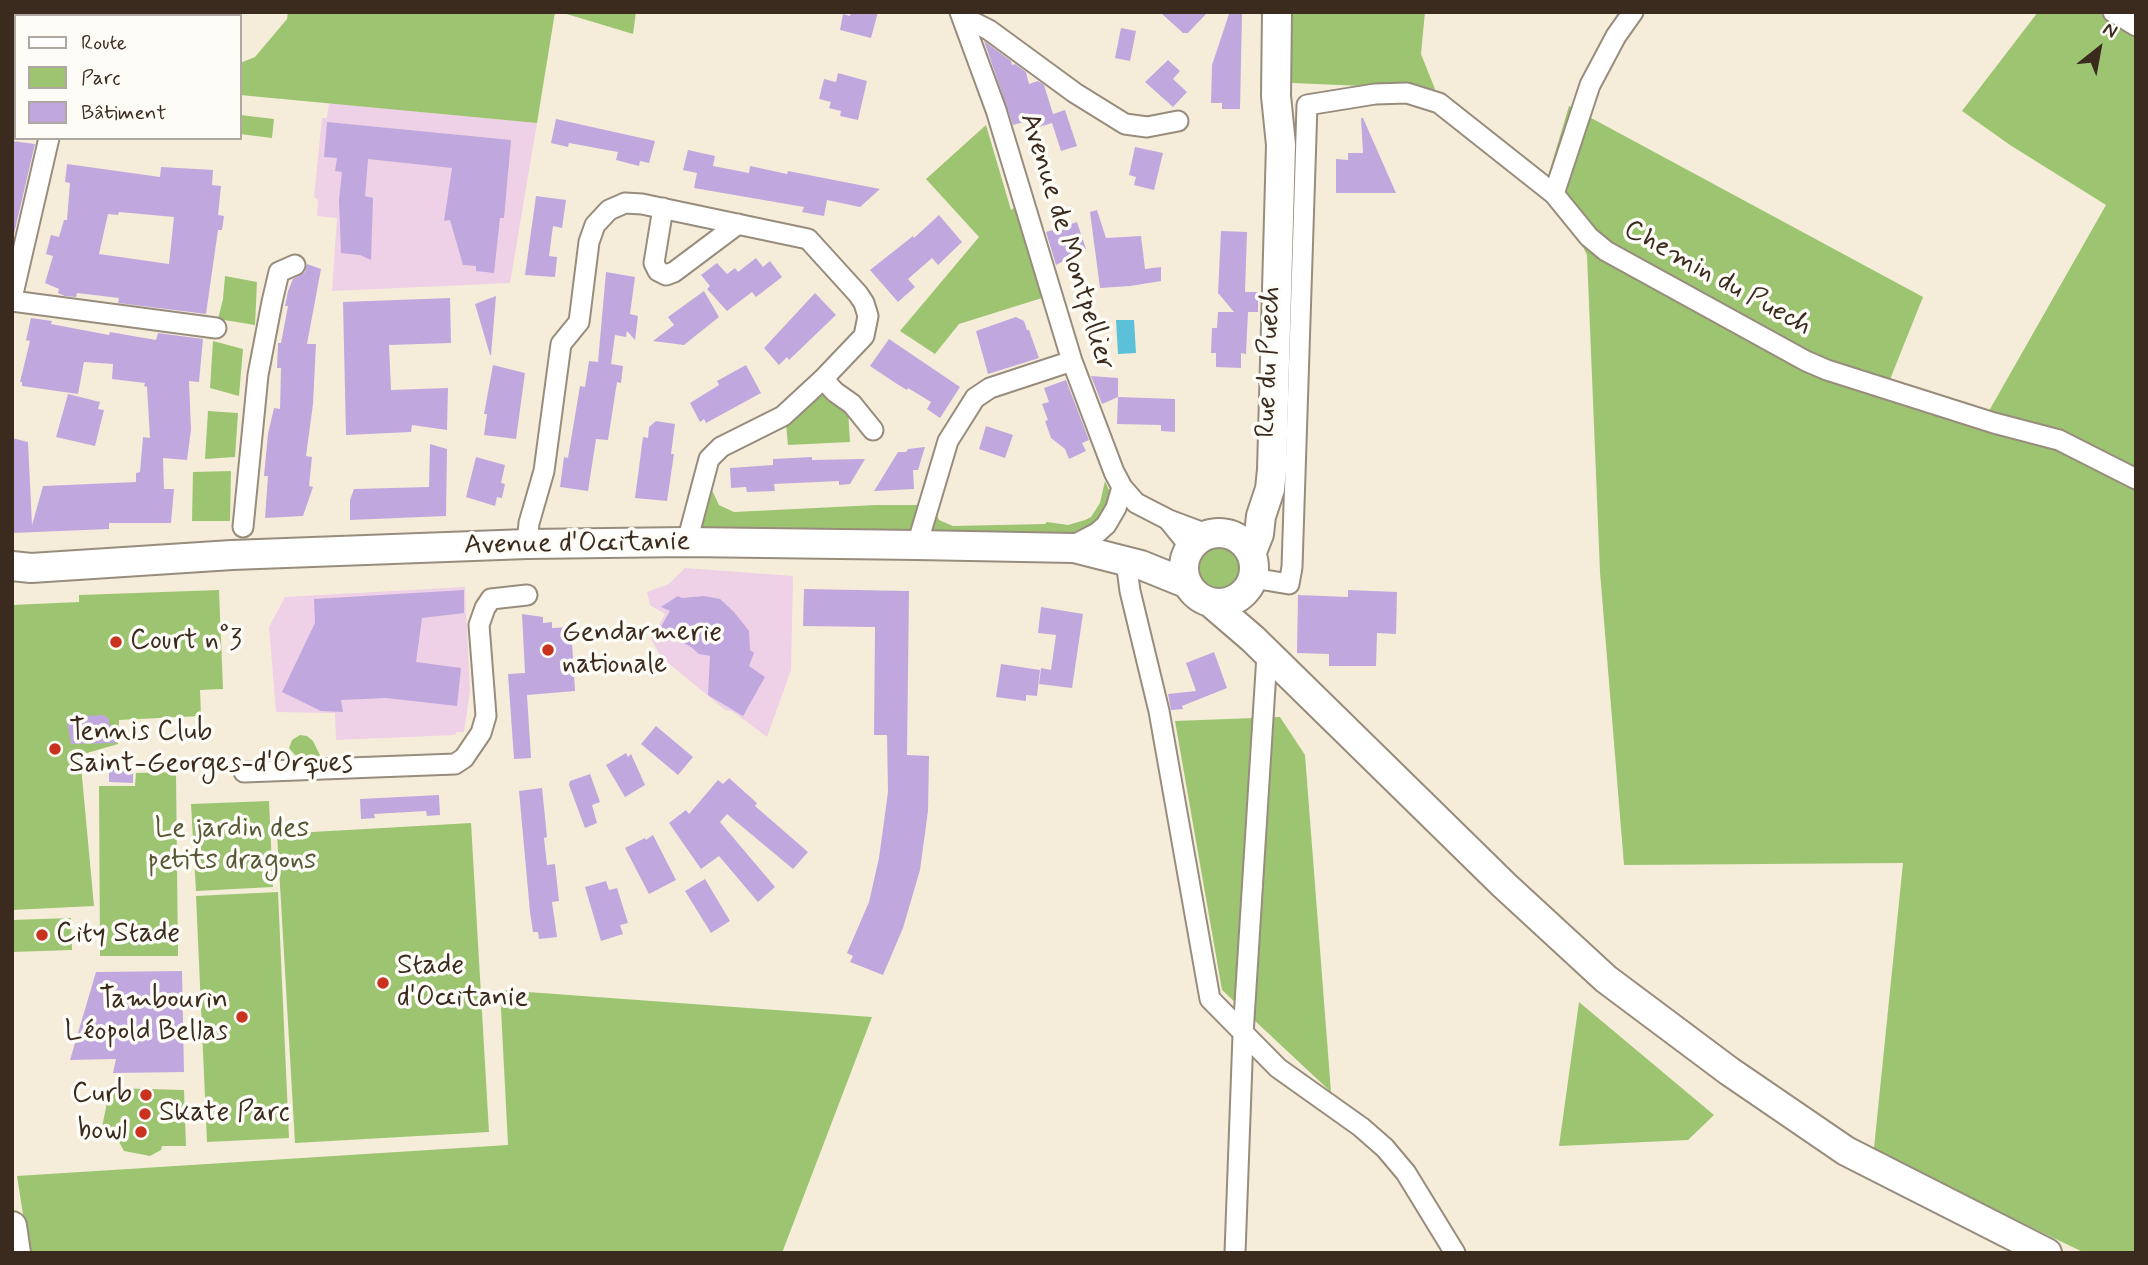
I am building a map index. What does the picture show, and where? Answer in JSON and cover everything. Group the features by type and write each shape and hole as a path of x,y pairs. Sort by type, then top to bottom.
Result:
{"street":[{"path":"1210,601 1229,601 1249,574 1261,516 1270,489 1281,145 1276,96 1277,12"},
{"path":"1554,194 1590,85 1616,36 1633,12"},
{"path":"2113,12 2136,26"},
{"path":"962,14 989,30 1075,93 1125,124 1147,127 1178,121"},
{"name":"Avenue de Montpellier","path":"962,14 996,110 1072,361 1114,472 1122,487 1136,503 1169,520 1199,553"},
{"name":"Chemin du Puech","path":"1307,104 1374,93 1407,93 1427,98 1451,112 1554,194 1589,237 1606,251 1806,361 1994,423 2059,440 2136,480"},
{"name":"Rue du Puech","path":"1249,574 1289,584 1292,567 1307,104"},
{"path":"48,140 18,248 12,300 216,328"},
{"path":"527,544 529,523 544,471 561,344 579,322 589,242 595,225 609,210 625,203 663,208 807,239 864,303 868,316 864,336 783,416 714,453 706,467 687,542"},
{"path":"663,208 654,263 658,271 666,275 674,272 738,224"},
{"path":"243,527 258,375 270,314 279,272 295,265"},
{"path":"917,545 948,441 975,398 990,388 1072,361"},
{"path":"823,379 852,404 873,430"},
{"path":"1068,548 1097,533 1106,525 1116,508 1122,487"},
{"path":"1199,553 1261,516"},
{"name":"Avenue d'Occitanie","path":"12,566 31,568 232,555 527,544 687,542 1068,548 1133,563 1199,553"},
{"path":"1199,553 1241,542 1249,574 1260,647 1236,1253"},
{"path":"1199,553 1197,595 1210,601 1260,647 1534,913 1606,979 1729,1071 1846,1151 2047,1253"},
{"path":"1133,563 1130,591 1159,711 1210,999 1278,1068 1361,1127 1385,1148 1406,1173 1455,1253"},
{"path":"244,772 455,764 464,758 481,733 486,716 480,625 485,608 491,599 527,595"},
{"path":"12,1226 16,1253"}],"shaded area":[{"path":"329,103 537,123 510,283 332,291 337,218 317,216 318,200 314,197 322,118 327,118"},
{"path":"685,568 793,576 791,670 767,737 732,711 725,710 661,657 651,639 665,614 650,605 647,592 669,584"},
{"path":"465,587 470,691 464,732 457,732 455,735 336,740 335,713 276,712 269,627 285,597"}],"green space":[{"path":"288,12 555,12 537,123 242,95 242,62 255,57 287,19"},
{"path":"560,12 636,12 633,34"},
{"path":"1290,12 1425,12 1421,54 1435,89 1292,83"},
{"path":"2038,12 2136,12 2136,1253 2085,1253 1874,1148 1903,863 1624,865 1600,572 1587,255 1548,176 1569,106 1923,297 1883,397 1981,425 2106,205 2010,145 1962,111"},
{"path":"242,115 274,119 272,138 242,134"},
{"path":"986,125 1011,210 1015,207 1042,298 959,324 935,354 900,331 979,237 926,179"},
{"path":"225,276 257,282 255,325 218,319"},
{"path":"213,341 243,349 239,396 210,388"},
{"path":"824,394 848,409 850,442 788,445 786,424 816,397"},
{"path":"208,411 238,413 235,457 205,459"},
{"path":"231,471 230,521 192,521 193,472"},
{"path":"1105,481 1113,499 1101,519 1072,536 936,535 932,530 935,511 939,520 953,526 1047,522 1068,525 1091,517 1100,503"},
{"path":"711,488 719,505 734,512 922,505 913,537 704,530 700,523"},
{"path":"1213,540 1225,540 1235,544 1243,552 1247,568 1243,584 1235,592 1225,596 1213,596 1203,592 1195,584 1191,574 1191,562 1195,552 1203,544"},
{"name":"Tennis Club Saint-Georges-d'Orques","path":"219,590 223,689 200,690 201,716 119,720 118,744 80,755 94,906 12,910 12,605 79,602 79,595"},
{"path":"1280,717 1305,755 1331,1092 1222,990 1175,721"},
{"path":"300,735 313,741 320,755 317,761 295,755 289,748 292,740"},
{"path":"176,772 178,956 100,956 99,786 135,786 136,773"},
{"name":"Le jardin des petits dragons","path":"269,801 273,887 196,891 191,804"},
{"name":"Stade d'Occitanie","path":"471,823 489,1132 295,1143 277,834"},
{"name":"Tambourin Léopold Bellas","path":"278,892 289,1138 207,1142 196,896"},
{"name":"City Stade","path":"71,918 72,950 12,952 12,920"},
{"path":"500,990 872,1017 782,1253 29,1253 17,1176 508,1145"},
{"path":"1579,1002 1714,1115 1688,1140 1559,1146"},
{"name":"Skate Parc","path":"110,1088 184,1090 186,1146 162,1146 161,1150 150,1156 124,1151 117,1138 118,1132 101,1132"}],"water":[{"path":"1116,320 1134,320 1136,353 1118,354"}],"building":[{"path":"851,12 878,12 871,38 840,30 843,14 850,16"},
{"path":"1161,13 1206,14 1188,33 1183,33"},
{"path":"1229,14 1242,14 1240,109 1222,109 1222,103 1211,103 1212,65"},
{"path":"1121,28 1136,31 1130,61 1115,58"},
{"path":"984,41 1011,61 1012,65 1015,64 1026,72 1029,84 1038,81 1044,85 1053,114 1065,110 1077,146 1061,151 1052,123 1036,128 1034,119 1013,125"},
{"path":"1168,60 1180,71 1173,79 1187,92 1173,107 1145,82"},
{"path":"838,73 867,81 858,120 840,116 841,111 829,108 831,102 819,99 824,79 836,82"},
{"path":"1361,118 1396,193 1336,193 1336,159 1348,160 1348,153 1363,153"},
{"path":"556,119 655,141 649,163 640,161 639,166 616,160 618,152 569,143 568,147 551,143"},
{"path":"327,122 511,140 504,218 500,218 494,273 476,271 476,266 463,265 450,220 444,221 452,168 368,159 365,196 373,198 371,260 360,255 341,253 339,200 342,172 335,171 337,158 324,157"},
{"path":"12,141 35,144 14,234 12,234"},
{"path":"1135,147 1163,153 1154,190 1134,185 1136,177 1129,175"},
{"path":"688,150 715,156 713,166 749,173 750,166 787,174 788,171 880,189 860,207 827,200 824,216 802,212 804,207 694,188 697,173 683,170"},
{"path":"67,164 160,177 161,167 213,170 212,185 221,186 218,215 224,216 222,230 218,230 206,314 118,303 119,298 77,293 76,297 65,296 58,293 59,289 45,283 53,256 46,254 51,235 59,237 64,220 67,220 70,183 65,182","holes":["119,212 174,217 169,264 99,254 108,214 118,215"]},
{"path":"536,196 566,200 562,228 553,226 549,256 557,257 555,277 525,275"},
{"path":"1097,210 1106,238 1141,236 1145,269 1161,267 1161,281 1100,288 1090,212"},
{"path":"939,215 962,242 938,265 932,258 908,279 915,287 898,302 870,270 913,236 914,238"},
{"path":"1077,222 1086,249 1056,265 1046,232"},
{"path":"1221,231 1247,232 1245,292 1258,292 1258,312 1248,312 1246,354 1241,353 1241,368 1216,367 1216,353 1211,353 1212,328 1217,328 1218,312 1234,312 1218,293"},
{"path":"756,258 763,267 770,261 782,277 756,297 752,292 727,311 707,289 710,286 701,275 717,263 727,274 735,268 738,272"},
{"path":"307,264 321,269 307,344 316,344 313,404 306,456 312,457 309,486 313,487 303,516 265,518 268,476 264,476 268,434 274,408 280,409 281,368 277,368 278,343 281,343 288,291 293,279 305,272"},
{"path":"606,272 635,277 630,314 638,316 635,340 627,331 626,337 615,335 611,364 623,366 621,383 617,382 608,440 596,439 588,491 560,487 564,457 568,458 580,386 585,387 589,361 598,362"},
{"path":"704,291 719,317 684,345 653,341 674,325 668,317"},
{"path":"815,293 836,315 789,360 787,357 779,365 764,348"},
{"path":"496,296 491,355 490,355 475,304"},
{"path":"450,298 451,343 389,345 391,390 448,388 447,430 412,425 411,432 346,435 343,302"},
{"path":"1016,317 1024,321 1039,358 988,374 976,331"},
{"path":"31,318 109,335 110,332 156,340 158,333 203,339 199,382 189,381 191,430 187,460 163,458 164,489 174,489 171,523 109,523 109,529 12,533 12,438 28,442 32,525 43,486 136,482 136,473 140,472 143,437 150,438 145,383 112,379 113,364 84,362 78,394 22,386 20,382 30,341 26,340"},
{"path":"889,339 960,387 940,418 927,409 931,402 870,366"},
{"path":"493,365 525,373 516,439 484,435 487,414 484,414"},
{"path":"746,365 761,393 706,423 704,419 700,422 690,403 719,385 717,381"},
{"path":"1091,376 1118,378 1118,397 1102,404"},
{"path":"1066,380 1089,440 1082,443 1086,451 1069,459 1065,449 1051,438 1042,404 1049,402 1044,388"},
{"path":"68,394 100,402 98,409 104,410 95,446 56,437"},
{"path":"1118,397 1175,399 1175,432 1161,431 1161,425 1117,424"},
{"path":"656,421 675,424 671,454 674,454 667,501 635,498 643,437 648,438 649,427"},
{"path":"986,426 1013,435 1005,458 979,449"},
{"path":"430,444 447,449 446,516 350,520 350,500 354,489 429,487"},
{"path":"925,447 918,470 913,470 914,489 874,491 898,452"},
{"path":"476,457 505,465 501,483 505,484 502,498 497,497 495,506 466,497"},
{"path":"812,457 812,460 865,459 850,484 839,485 839,481 774,484 775,491 747,492 746,487 731,488 730,468 773,465 773,459"},
{"path":"804,589 909,591 907,755 929,756 928,811 920,870 903,928 883,975 850,962 853,956 847,953 869,902 879,858 888,792 887,735 874,735 875,627 803,626"},
{"path":"464,590 464,613 422,618 416,662 461,668 457,706 386,698 341,700 343,712 321,711 282,692 315,623 314,599"},
{"path":"1348,590 1397,592 1396,634 1377,633 1376,666 1329,666 1329,654 1297,653 1298,595 1348,597"},
{"path":"678,596 720,599 749,631 750,650 754,653 749,666 765,677 743,716 708,695 710,656 699,654 659,630 670,611 661,607"},
{"path":"1041,607 1083,614 1072,688 1039,684 1041,668 1051,670 1056,635 1038,633"},
{"name":"Gendarmerie nationale","path":"522,614 543,617 543,623 552,622 552,628 571,627 575,691 527,695 531,758 514,759 508,674 525,673"},
{"path":"1214,652 1227,688 1182,706 1183,709 1171,710 1168,694 1196,691 1186,663"},
{"path":"1001,664 1040,670 1037,696 1026,695 1026,701 996,697"},
{"path":"104,715 109,719 109,725 116,725 116,743 71,744 66,717"},
{"path":"656,726 693,757 678,775 641,744"},
{"path":"626,753 628,757 631,754 645,785 625,797 606,765"},
{"path":"109,766 133,766 133,783 109,782"},
{"path":"590,774 600,802 592,805 597,823 585,828 569,785 570,781"},
{"path":"729,778 757,803 755,806 808,852 793,869 727,814 720,822 775,887 758,902 719,856 701,869 669,823 686,810 689,814 718,780 723,784"},
{"path":"542,788 547,865 555,864 559,901 552,902 557,937 539,939 538,932 533,932 530,912 519,791"},
{"path":"439,795 440,815 427,816 426,811 374,814 375,818 361,819 360,799"},
{"path":"653,835 676,880 649,894 625,848"},
{"path":"705,879 730,921 711,933 685,891"},
{"path":"606,881 609,890 617,888 628,923 620,925 623,934 601,941 585,887"},
{"path":"182,971 184,1072 113,1073 116,1059 70,1060 96,972"}],"place":[{"name":"Court n°3","path":"116,642"},
{"name":"Gendarmerie nationale","path":"548,650"},
{"name":"Tennis Club Saint-Georges-d'Orques","path":"55,749"},
{"name":"City Stade","path":"42,935"},
{"name":"Stade d'Occitanie","path":"383,983"},
{"name":"Tambourin Léopold Bellas","path":"242,1017"},
{"name":"Curb","path":"146,1095"},
{"name":"Skate Parc","path":"145,1114"},
{"name":"bowl","path":"141,1132"}]}
